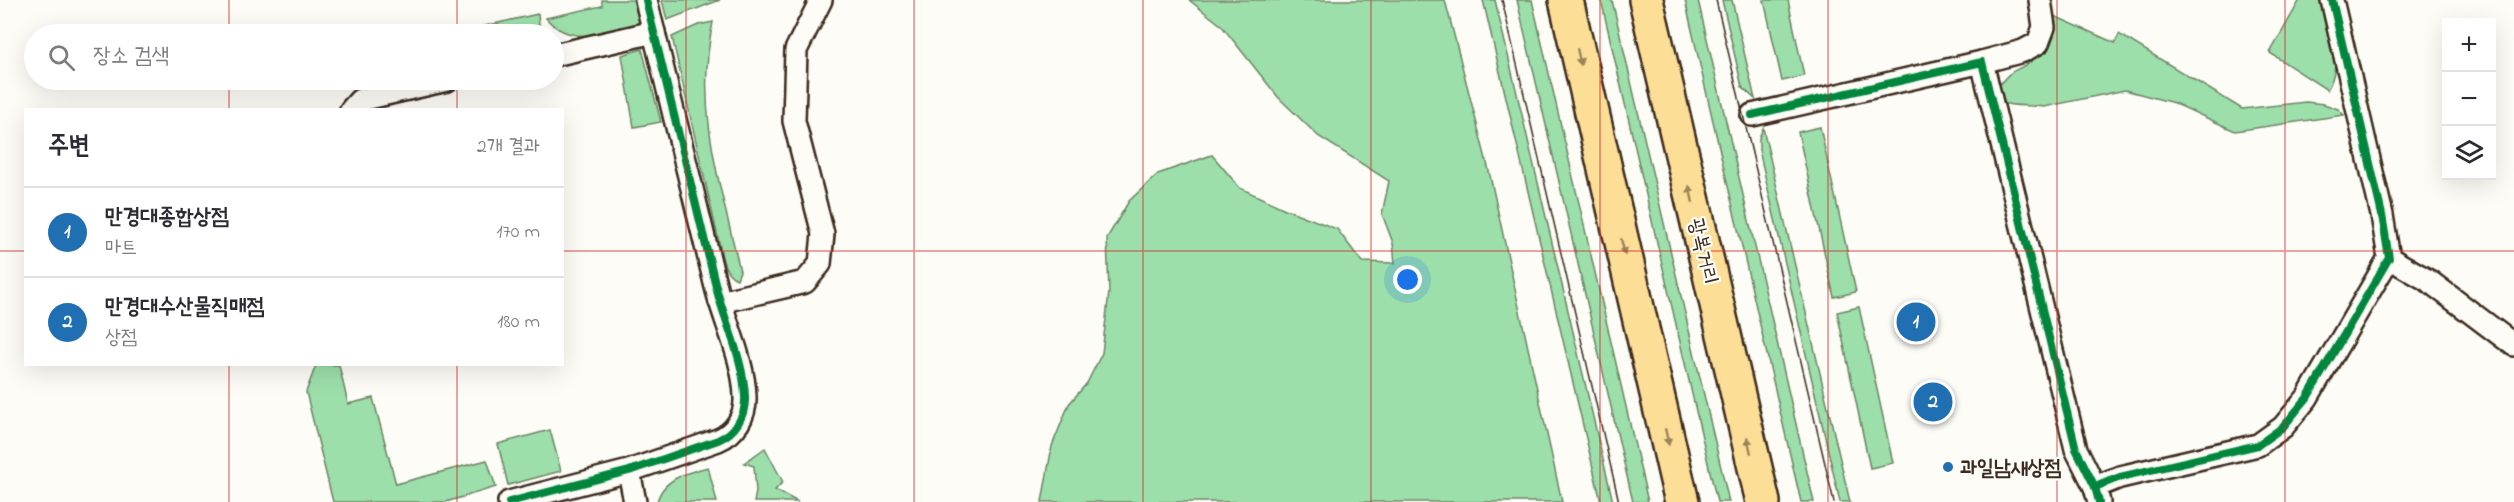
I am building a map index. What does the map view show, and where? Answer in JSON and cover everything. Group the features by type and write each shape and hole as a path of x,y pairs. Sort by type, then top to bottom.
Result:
{"highway":[{"path":"1566,0 1682,502"},
{"name":"광복거리","path":"1646,0 1763,502"}],"street":[{"path":"509,502 629,471 718,440 728,436 741,420 746,399 742,374 720,303 646,0"},
{"path":"720,303 805,282 820,264 823,234 794,121 796,50 821,0"},
{"path":"1752,115 2023,51 2038,43 2044,27 2040,0"},
{"path":"1982,62 2076,449 2097,494 2120,477 2258,445 2283,427 2307,398 2389,258 2382,215 2332,0"},
{"path":"564,53 654,32"},
{"path":"353,108 360,100 404,90"},
{"path":"2389,258 2428,281 2514,345"},
{"path":"629,471 635,502"}],"green space":[{"path":"602,0 637,0 642,22 604,33 579,35 567,33 564,31 564,24 553,24 546,18 602,6"},
{"path":"662,0 720,0 667,20"},
{"path":"1189,0 1445,0 1489,171 1562,502 1042,502 1052,446 1069,404 1087,383 1102,353 1109,292 1107,238 1129,201 1158,174 1212,155 1240,188 1285,209 1337,229 1362,262 1395,263 1393,243 1382,214 1389,181 1318,136 1278,97 1221,25"},
{"path":"1483,0 1495,0 1613,502 1601,502"},
{"path":"1517,0 1532,0 1648,502 1633,502"},
{"path":"1601,0 1612,0 1729,502 1717,502"},
{"path":"1685,0 1698,0 1814,502 1801,502"},
{"path":"1722,0 1732,0 1755,99 1742,87"},
{"path":"1764,0 1788,0 1804,76 1782,81"},
{"path":"2300,0 2320,0 2333,33 2335,69 2327,90 2270,53"},
{"path":"538,14 539,24 494,24"},
{"path":"2052,15 2115,43 2119,34 2242,109 2306,102 2324,104 2338,109 2344,115 2235,131 2174,103 2125,90 2044,107 2000,102 1997,89 2007,76 2032,61 2040,52"},
{"path":"713,22 708,54 708,117 718,178 740,271 737,279 732,277 726,269 722,258 672,37 698,25"},
{"path":"642,49 661,122 634,127 622,55"},
{"path":"1820,127 1856,292 1834,297 1798,132"},
{"path":"1763,128 1850,502 1840,502 1759,150 1759,138"},
{"path":"1859,307 1893,463 1870,468 1837,312"},
{"path":"316,366 339,366 348,404 373,398 396,484 487,460 496,487 446,502 333,502 306,392"},
{"path":"550,430 561,471 508,485 498,444"},
{"path":"765,448 783,482 775,490 798,502 754,502 756,492 754,466 744,463"},
{"path":"708,467 717,502 657,502 660,494 670,482 684,474"}],"tram line":[{"path":"1502,0 1619,502"},
{"path":"1716,0 1834,502"}],"cycle path":[{"path":"509,502 629,471 718,440 730,433 744,411 744,383 738,355 716,287 646,0"},
{"path":"2099,502 2095,487 2120,477 2258,445 2283,427 2307,398 2389,258 2382,215 2332,0"},
{"path":"1752,115 1982,62 2076,449 2095,487"}],"place":[{"name":"만경대종합상점","path":"1916,322"},
{"name":"만경대수산물직매점","path":"1933,402"},
{"name":"과일남새상점","path":"1948,467"}]}
